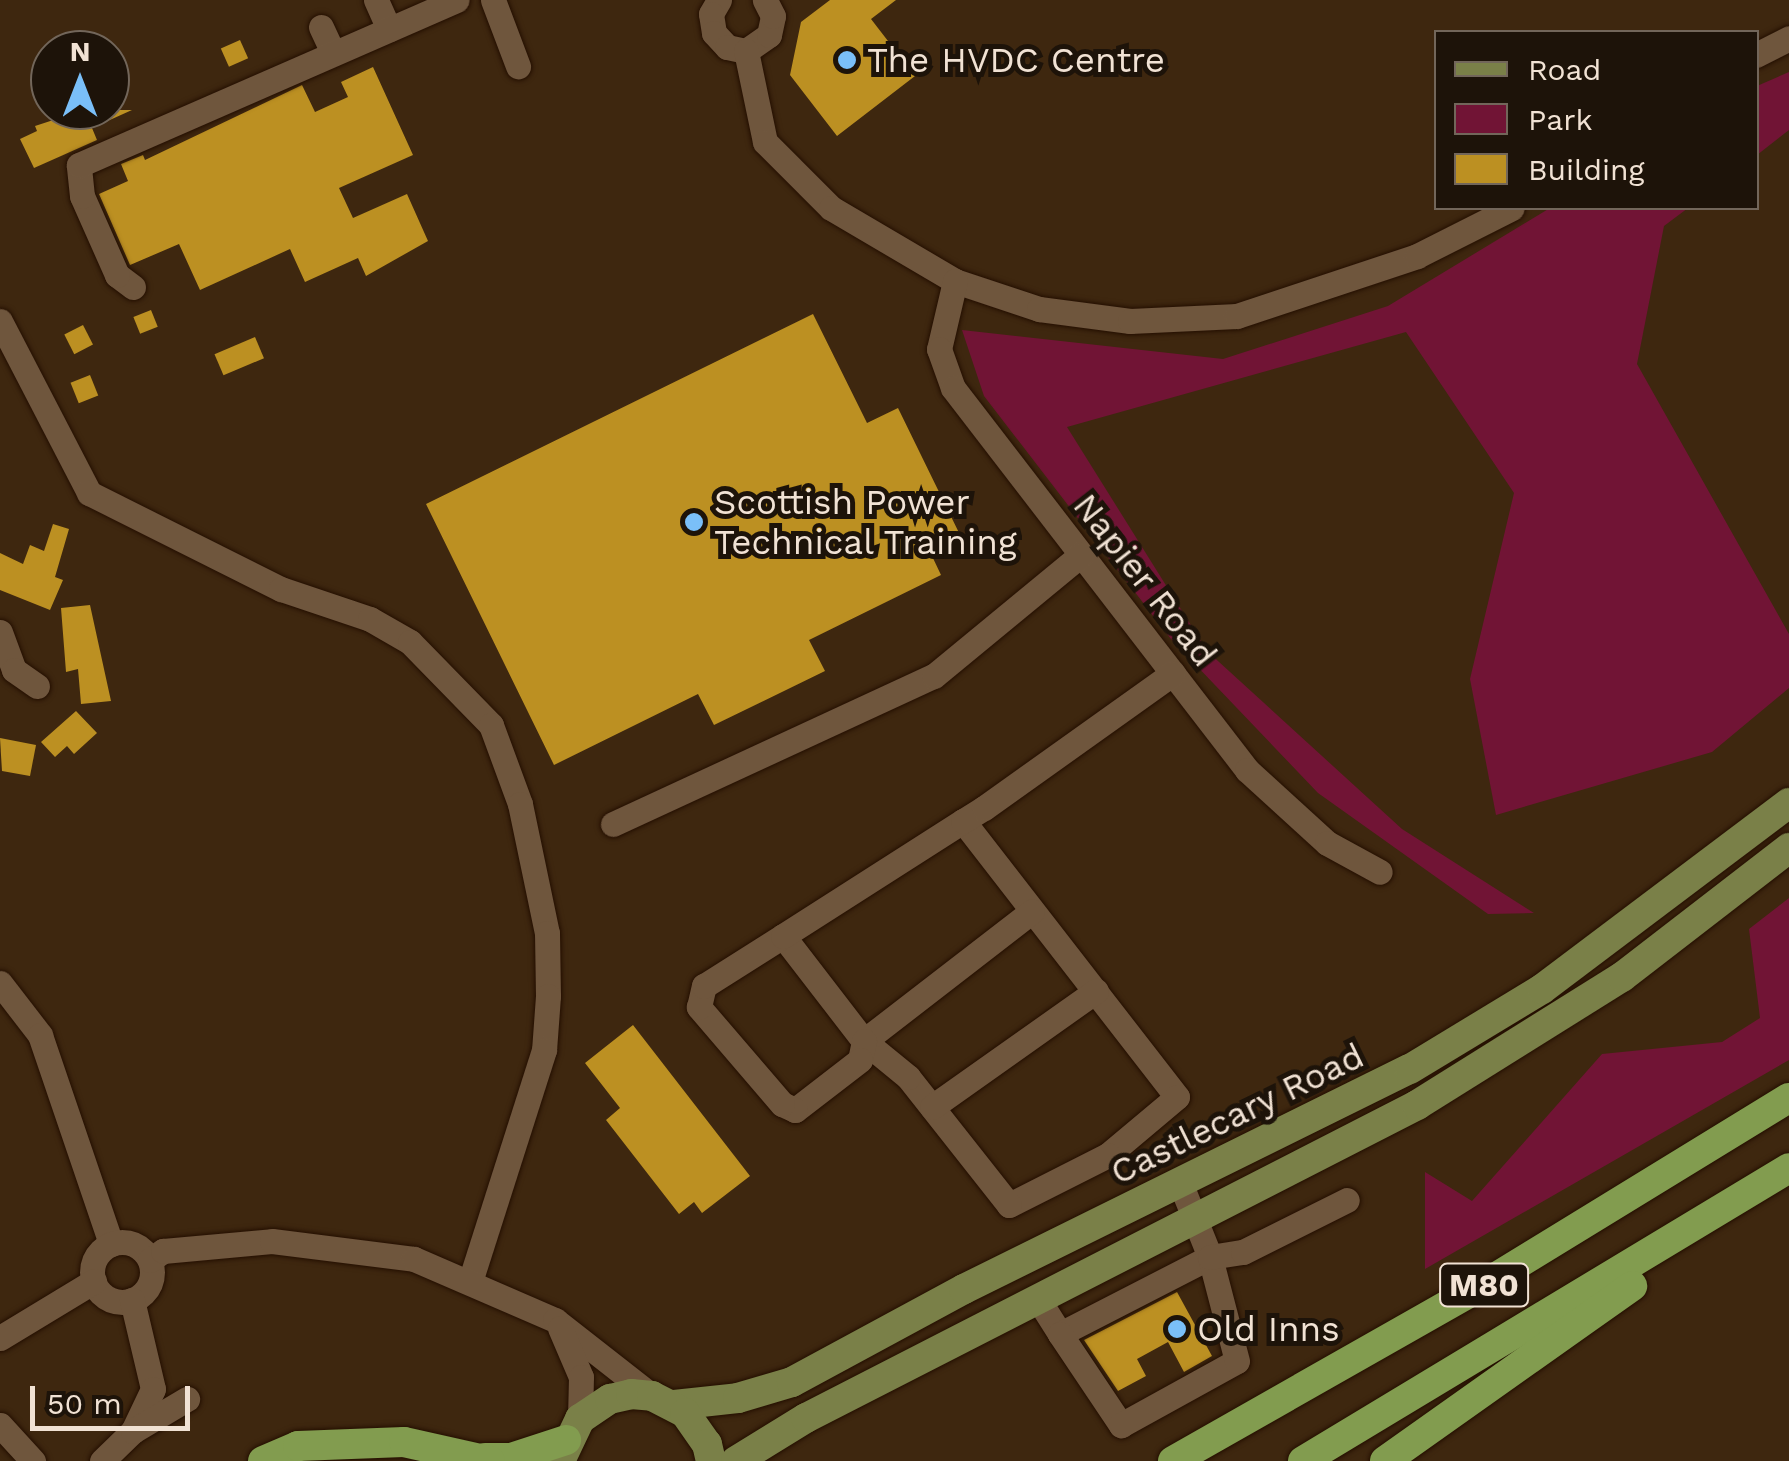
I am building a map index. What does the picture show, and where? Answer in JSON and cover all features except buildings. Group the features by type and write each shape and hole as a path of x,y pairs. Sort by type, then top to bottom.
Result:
{"highway":[{"name":"M80","path":"1173,1461 1485,1284 1789,1098"},
{"name":"M80","path":"1303,1461 1789,1171"},
{"name":"M80","path":"1385,1461 1789,1171"},
{"path":"263,1461 298,1446 404,1442 487,1460 511,1458 569,1440"}],"main road":[{"name":"Castlecary Road","path":"569,1440 610,1399 750,1396 792,1382 964,1289 1181,1185 1490,1022 1789,803"},
{"name":"Castlecary Road","path":"736,1461 1417,1105 1552,1023 1789,848"},
{"path":"664,1400 695,1422 711,1461"}],"street":[{"path":"376,0 389,29"},
{"path":"134,286 117,275 82,196 80,165 456,0"},
{"path":"493,0 518,66"},
{"path":"718,0 711,14 714,33 727,48 746,51 769,35 772,16 765,0"},
{"path":"321,27 333,53"},
{"path":"1759,54 1789,38"},
{"path":"746,51 766,142 831,208 955,281 1039,309 1130,322 1236,316 1417,256 1508,210"},
{"name":"Napier Road","path":"955,281 939,349 952,388 1247,770 1328,843 1380,872"},
{"path":"0,320 89,493 282,589 370,619 410,642 490,725 520,804 547,933 548,996 544,1050 471,1279"},
{"path":"613,824 934,676 1081,555"},
{"path":"0,632 7,674 38,686"},
{"path":"1032,911 864,1041 860,1060 795,1110 782,1104 699,1007 704,986 963,822 1173,674"},
{"path":"783,936 864,1041 908,1077 1009,1205 1108,1154 1177,1097 963,822"},
{"path":"0,982 40,1035 110,1244"},
{"path":"932,1107 1096,991"},
{"path":"1038,1300 1121,1425 1237,1361 1210,1257 1181,1185"},
{"path":"1060,1334 1210,1257 1243,1252 1347,1200"},
{"path":"150,1260 163,1251 221,1243 307,1242 375,1249 471,1279 555,1320 664,1400"},
{"path":"110,1244 138,1246 150,1260 148,1288 132,1300 114,1300 94,1281 94,1263 110,1244"},
{"path":"0,1338 94,1281"},
{"path":"132,1300 153,1389 133,1431"},
{"path":"555,1320 581,1377 569,1440"},
{"path":"102,1461 133,1431 186,1399"},
{"path":"0,1425 33,1461"}],"green space":[{"path":"1789,72 1789,130 1759,153 1759,85"},
{"path":"1547,210 1685,210 1664,226 1637,364 1789,634 1789,688 1712,752 1496,815 1470,679 1514,493 1406,332 1067,427 1207,651 1402,829 1534,913 1488,914 1318,793 1171,639 984,396 962,330 1223,359 1388,306"},
{"path":"1789,898 1789,1060 1425,1269 1425,1172 1472,1201 1602,1054 1722,1042 1760,1018 1749,929"}],"place":[{"name":"The HVDC Centre","path":"847,60"},
{"name":"Scottish Power Technical Training","path":"694,522"},
{"name":"Old Inns","path":"1177,1329"}]}
